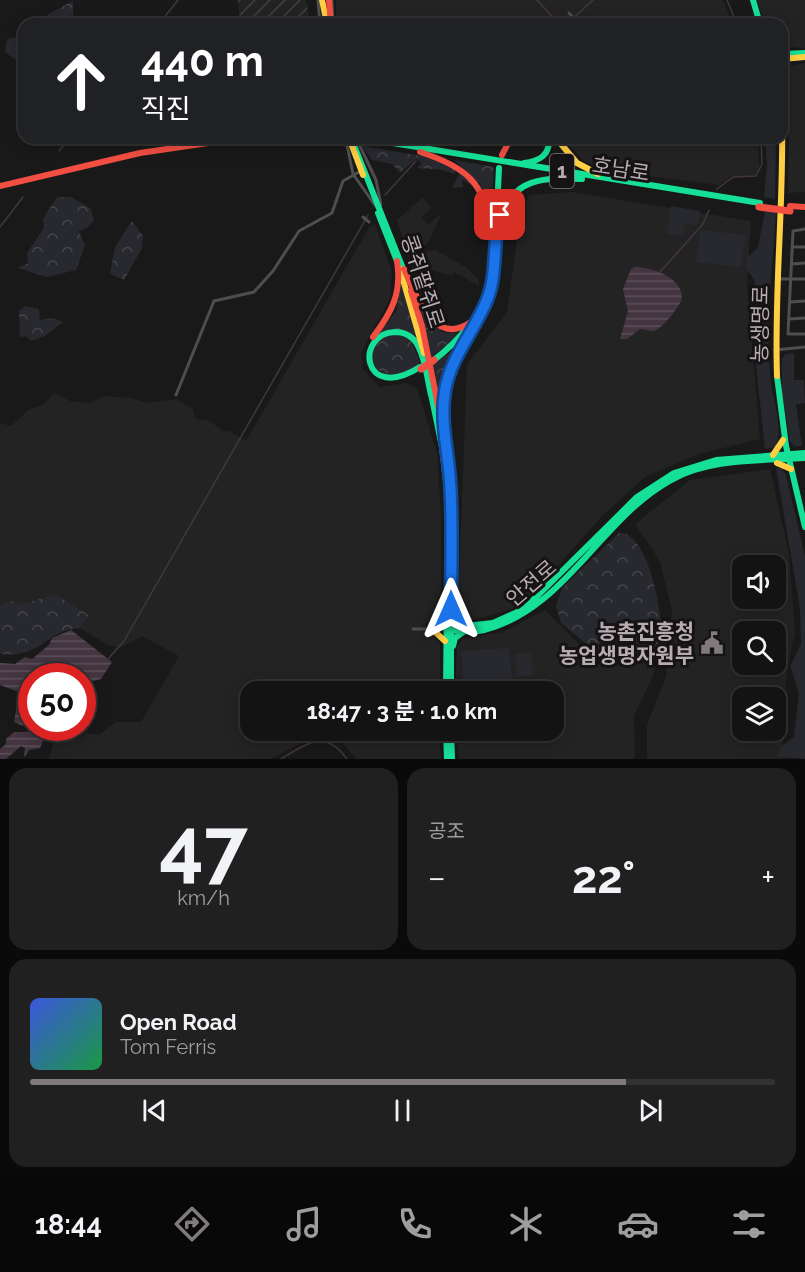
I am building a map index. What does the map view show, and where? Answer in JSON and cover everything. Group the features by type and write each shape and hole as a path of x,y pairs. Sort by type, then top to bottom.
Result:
{"main road":[{"path":"327,0 329,18"},
{"path":"753,0 758,18"},
{"path":"788,54 805,55"},
{"path":"788,58 805,55"},
{"path":"0,184 138,149 167,144"},
{"path":"0,184 140,153 201,144"},
{"name":"콩쥐팥쥐로","path":"352,144 404,269 422,326 443,432 450,484 448,611"},
{"name":"호남로","path":"384,144 582,179 759,205 805,209"},
{"name":"호남로","path":"390,144 759,205"},
{"path":"500,155 506,144"},
{"path":"508,162 541,159 550,148 550,144"},
{"path":"560,144 568,155 584,168 623,182"},
{"name":"농생명로","path":"783,144 775,350 777,393 783,434 805,527"},
{"path":"418,151 455,164 477,183 488,207 493,237"},
{"path":"443,432 443,407 447,381 491,287 498,168"},
{"path":"493,237 506,202 525,183 544,178 582,179"},
{"name":"콩쥐팥쥐로","path":"378,207 419,330 442,447 448,498 451,681"},
{"path":"397,261 399,283 394,309 368,343 365,352 367,365 380,379 387,382 398,382 434,360 459,340 477,318"},
{"path":"404,269 421,304 442,329 458,332 477,318"},
{"path":"421,368 395,379 382,377 369,362 369,349 377,337 384,334 397,332 410,336 418,345 432,395"},
{"path":"783,434 780,448 772,458 791,469"},
{"name":"안전로","path":"789,457 805,453"},
{"name":"안전로","path":"449,629 467,628 501,620 535,600 630,504 658,481 704,462 805,458"},
{"path":"445,641 432,629 441,622 443,613 448,611 455,621 467,628 458,634 453,649 450,649"},
{"name":"콩쥐팥쥐로","path":"446,681 445,641 449,629"},
{"path":"446,741 447,759"},
{"path":"451,741 452,759"}],"street":[{"path":"318,0 320,18"},
{"path":"569,13 573,18"},
{"path":"350,144 353,174 378,207 381,205 371,166 354,144"},
{"path":"366,169 371,166"},
{"path":"176,395 214,301 256,290 273,271 299,231 332,213 343,181 358,172"},
{"path":"363,217 368,221"},
{"path":"805,229 794,231 788,334 805,334"},
{"path":"793,247 805,247"},
{"path":"792,264 805,263"},
{"path":"777,279 805,279"},
{"path":"790,302 805,301"},
{"path":"789,319 805,318"},
{"path":"775,350 805,347"},
{"path":"413,629 449,629"}],"shaded area":[{"path":"238,0 306,0 309,18 240,18"},
{"path":"336,0 723,0 730,18 336,18"},
{"path":"757,0 805,0 805,48 788,47 788,18 763,18"},
{"path":"805,63 805,192 788,193 788,66"},
{"path":"568,144 758,144 759,168 756,174 750,177 731,176 719,185 608,171 584,161"},
{"path":"572,192 751,221 747,284 760,439 699,454 645,477 600,518 535,592 511,609 482,618 463,620 459,617 458,606 467,364 507,312 521,212 529,195"},
{"path":"423,197 432,208 422,217 428,225 439,215 441,216 428,243 409,257 397,220"},
{"path":"375,224 392,272 390,298 361,353 363,369 379,387 406,383 417,388 437,453 441,512 441,594 438,619 426,623 426,635 434,636 440,644 440,681 240,681 240,741 305,741 271,759 49,759 54,741 96,741 96,734 99,735 116,722 141,722 179,656 142,636 120,648 108,645 80,628 89,615 55,594 24,604 11,602 0,605 0,423 11,426 28,410 43,405 54,393 70,401 89,403 105,396 131,398 147,403 176,399 192,408 196,419 208,420 223,431 229,431 246,441 370,226"},
{"path":"436,250 467,268 479,280 479,286 454,272 452,276 435,271 421,263 424,251"},
{"path":"635,267 656,271 671,278 676,283 682,297 671,317 657,330 640,329 627,339 620,339 628,311 623,289 631,269"},
{"path":"770,469 789,554 795,632 786,687 732,687 732,741 783,741 782,759 647,759 647,725 666,676 672,612 660,561 635,524 690,480"},
{"path":"545,610 600,665 623,666 655,662 654,674 634,716 635,759 459,759 458,741 564,741 564,681 455,681 457,645 464,638 503,632"},
{"path":"71,630 112,662 101,679 96,680 96,663 18,663 18,692 0,685 0,663 15,664 25,657 32,659 49,645 52,638"},
{"path":"18,698 18,724 14,722"},
{"path":"14,732 18,732 18,741 43,741 40,748 29,750 24,758 25,748 21,746 6,759 0,759 0,749"},
{"path":"340,741 440,741 441,759 356,759"}],"green space":[{"path":"73,1 73,18 47,18 47,15"},
{"path":"18,37 18,62 5,52 7,39"},
{"path":"765,144 776,144 775,199 764,197 767,165"},
{"path":"362,146 434,158 461,169 483,197 469,183 462,180 463,187 452,188 459,174 456,171 454,174 443,170 417,168 422,163 416,159 400,173 392,164 372,160"},
{"path":"454,160 494,167 491,212 480,184"},
{"path":"57,197 71,197 90,208 94,220 88,227 79,231 85,245 76,270 47,277 18,268 28,263 27,253 44,228 43,219"},
{"path":"671,206 700,211 698,225 685,224 683,236 667,234"},
{"path":"765,211 776,212 768,341 778,432 775,447 765,449 755,356 755,281 745,267 748,257 758,247"},
{"path":"132,221 143,236 142,248 124,280 110,274 115,247"},
{"path":"701,230 746,235 741,267 696,262"},
{"path":"402,280 418,342 410,334 378,334 396,311"},
{"path":"419,305 442,332 462,334 430,358"},
{"path":"25,306 39,309 40,320 53,318 63,322 45,336 31,341 26,336 20,337 19,311"},
{"path":"396,334 410,339 420,362 406,374 390,377 377,368 371,347 381,337"},
{"path":"464,342 447,374 440,404 432,365"},
{"path":"794,353 794,380 804,380 805,403 796,404 802,446 794,446 790,441 782,392 782,359 785,354"},
{"path":"776,468 782,469 786,475 805,556 805,759 777,757 782,746 794,737 799,692 790,666 801,644 800,609"},
{"path":"619,533 630,536 639,546 647,561 653,579 662,632 661,643 651,659 609,663 561,623 556,606 562,588"},
{"path":"55,594 89,615 80,628 59,633 26,652 0,654 0,605 11,601 24,604"},
{"path":"509,648 512,681 464,681 461,651"},
{"path":"531,653 533,675 517,677 515,654"}],"waterway":[{"path":"164,18 178,0"},
{"path":"537,0 554,18"},
{"path":"574,18 593,0"},
{"path":"727,0 734,18"},
{"path":"59,151 65,144"},
{"path":"717,189 733,177 756,176 762,164 761,144"},
{"path":"385,195 416,161"},
{"path":"0,227 23,197"},
{"path":"660,272 703,224 709,210"},
{"path":"108,659 124,641 368,215"},
{"path":"281,759 299,748 316,742 331,744 347,759"}],"traffic: fast":[{"path":"753,0 758,18"},
{"path":"788,54 805,53"},
{"path":"354,144 404,271"},
{"path":"399,144 760,203"},
{"path":"524,163 535,161 543,156 549,144"},
{"path":"434,360 458,339 474,318 485,297 492,274 495,250 499,168"},
{"path":"498,219 512,195 531,183 555,179 582,179"},
{"path":"378,213 397,261"},
{"path":"420,367 400,376 386,377 376,372 370,364 370,353 374,343 382,335 399,332 412,338 421,351 431,395"},
{"path":"777,376 786,446 805,527"},
{"path":"431,394 442,447 448,498 446,681"},
{"path":"443,431 451,496 451,681"},
{"path":"448,628 493,623 524,609 637,497 674,473 716,460 805,453"},
{"path":"448,630 484,630 513,619 538,603 560,584 623,517 671,480 686,473 719,464 805,458"},
{"path":"453,646 455,638 463,632"},
{"path":"446,741 447,759"},
{"path":"451,741 452,759"}],"traffic: slow":[{"path":"322,0 326,18"},
{"path":"788,58 805,57"},
{"path":"351,144 363,175"},
{"path":"561,144 577,163 598,174"},
{"path":"777,376 782,144"},
{"path":"400,269 424,353"},
{"path":"773,455 783,440"},
{"path":"777,463 791,469"},
{"path":"445,613 441,622 432,629 445,641"}],"traffic: jam":[{"path":"329,0 330,18"},
{"path":"0,186 140,153 201,144"},
{"path":"502,155 508,144"},
{"path":"420,152 449,163 470,178 484,199 491,229"},
{"path":"790,206 805,207"},
{"path":"759,207 790,211"},
{"path":"373,337 390,310 397,293 397,261"},
{"path":"404,269 421,305 437,324 447,329 458,328 471,322"},
{"path":"411,291 422,326 441,420"},
{"path":"443,432 443,419 450,382 469,336"},
{"path":"421,369 434,360"},
{"path":"453,613 457,623 464,625"}],"place":[{"name":"농촌진흥청 농업생명자원부","path":"712,643"}],"route":[{"path":"451,609 450,484 442,416 445,390 452,368 491,287 496,227 500,215"}]}
